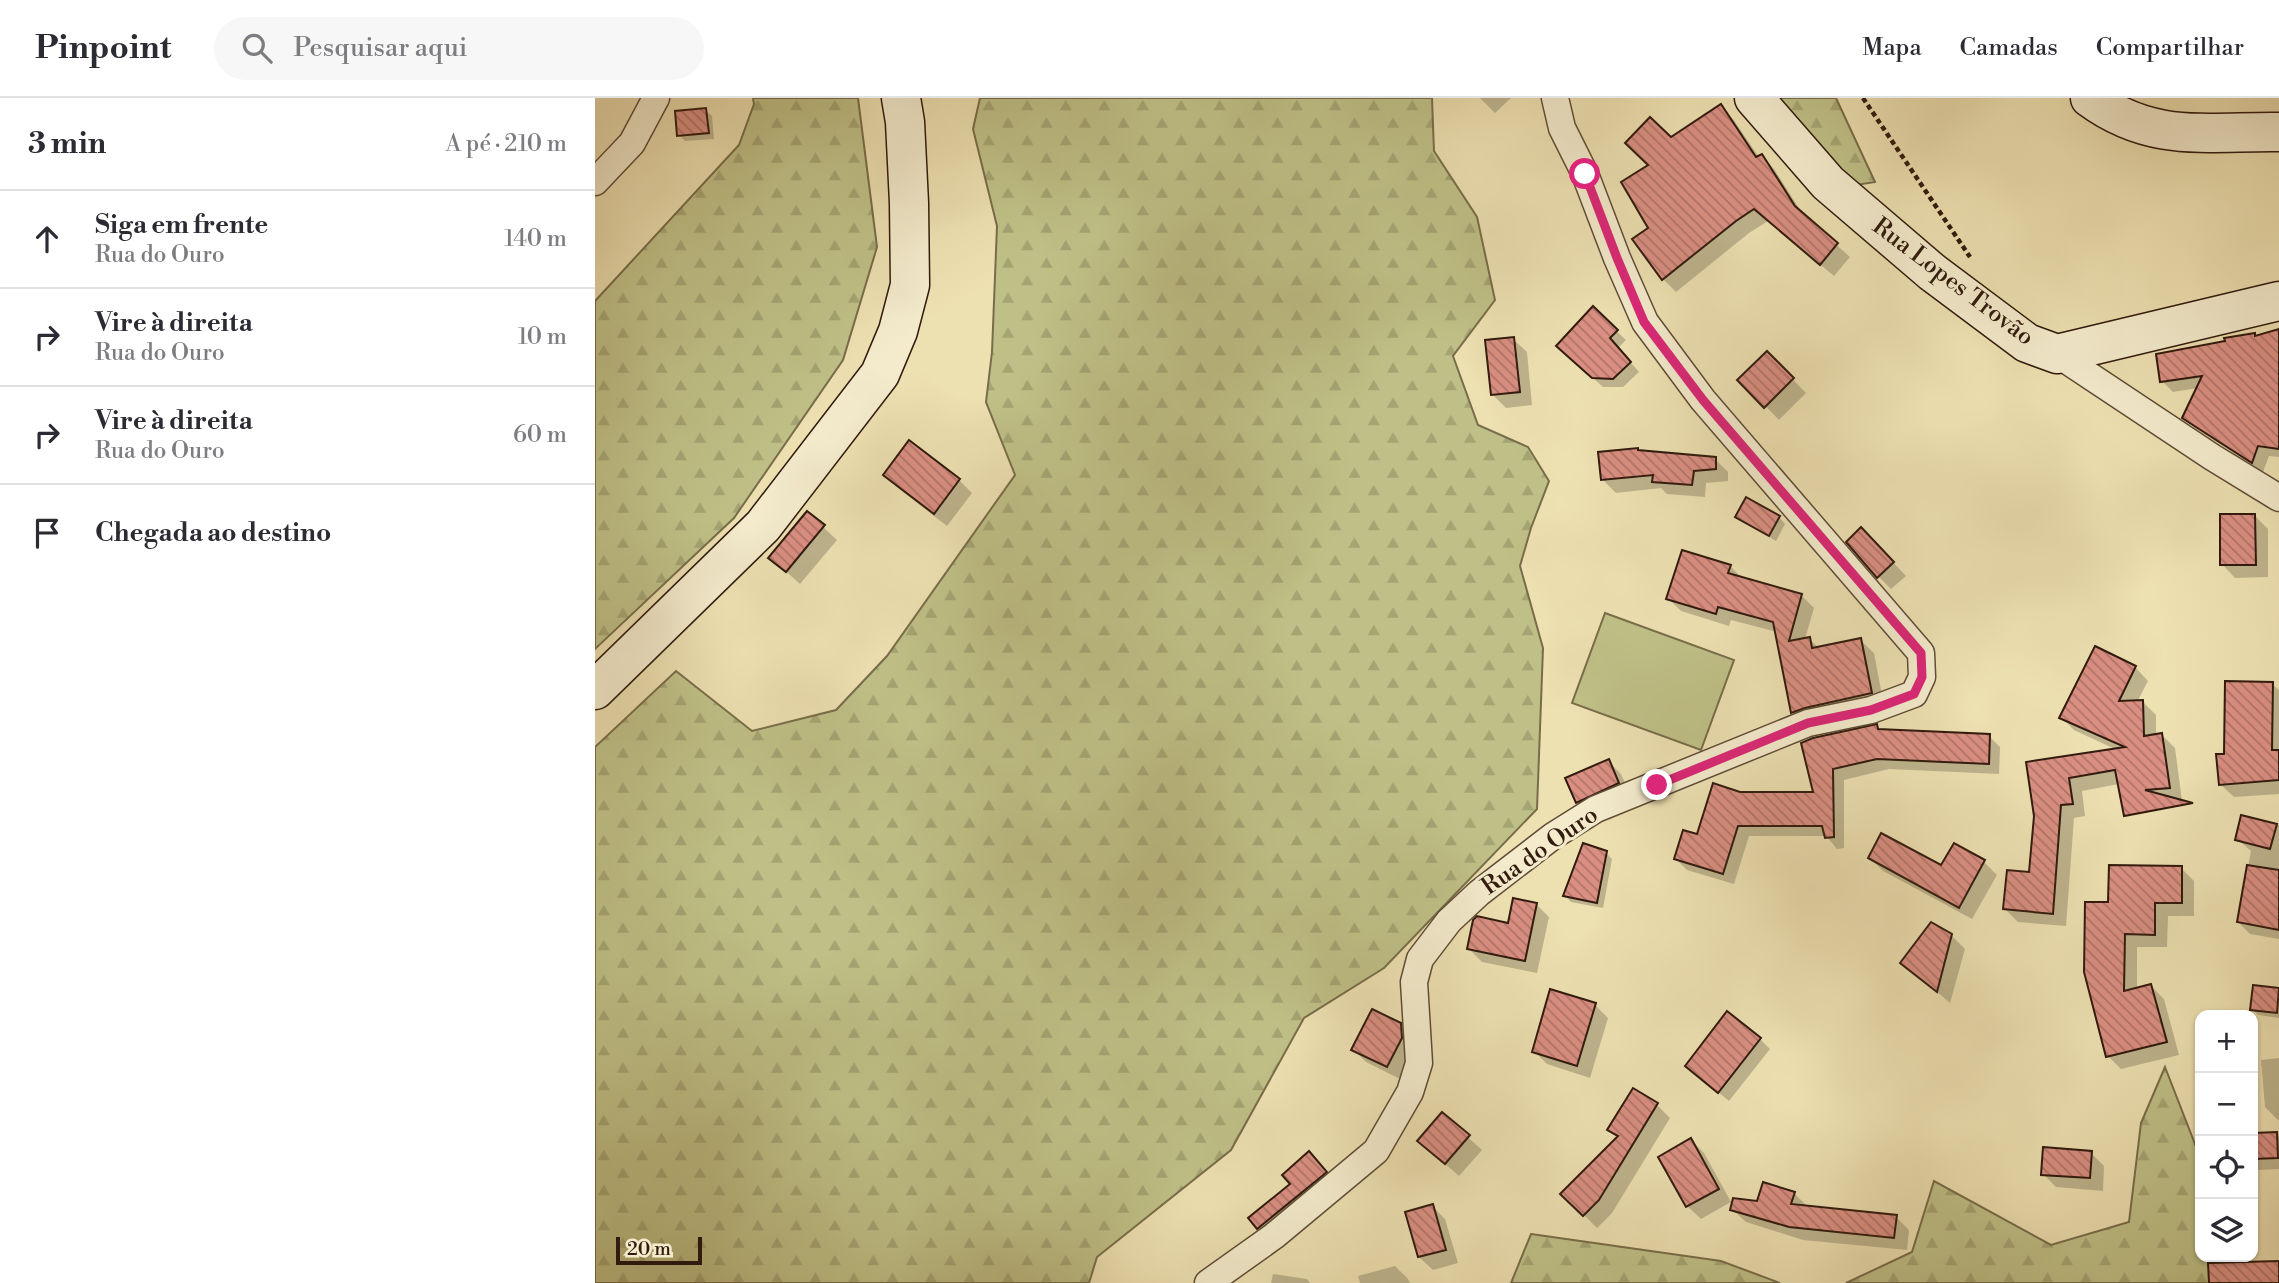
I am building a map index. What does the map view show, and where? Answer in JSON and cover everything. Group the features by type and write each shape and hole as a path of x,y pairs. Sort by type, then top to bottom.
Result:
{"main road":[{"path":"595,690 763,526 880,374 898,331 910,285 909,202 905,121 901,98"},
{"name":"Rua Lopes Trovão","path":"1754,98 1828,183 1932,272 2027,343 2057,354 2279,301"},
{"path":"2090,98 2122,119 2178,133 2279,132"}],"street":[{"path":"595,182 632,143 656,98"},
{"name":"Rua do Ouro","path":"1208,1283 1273,1236 1376,1151 1410,1092 1419,1063 1413,982 1420,959 1449,921 1479,893 1553,836 1596,809 1808,723 1871,710 1914,694 1922,677 1921,653 1703,400 1644,322 1585,174 1562,128 1555,98"},
{"path":"2057,354 2279,498"}],"path":[{"path":"1863,98 1972,260"}],"green space":[{"path":"753,98 858,98 877,247 843,360 734,518 595,649 595,301 739,145 754,104"},
{"path":"980,98 1432,98 1434,151 1477,217 1495,300 1453,356 1478,425 1528,447 1549,481 1520,566 1543,648 1537,809 1384,968 1304,1018 1231,1150 1097,1257 1089,1283 595,1283 595,747 676,671 752,731 836,710 887,656 1015,475 986,402 992,352 997,226 973,129"},
{"path":"1777,98 1836,98 1875,182 1856,185 1824,158"},
{"path":"1605,613 1734,660 1701,750 1572,703"},
{"path":"2165,1067 2195,1144 2195,1262 2216,1262 2218,1283 1846,1283 1912,1252 1934,1181 2051,1245 2129,1222 2141,1123"},
{"path":"1531,1234 1721,1261 1780,1283 1511,1283"}],"building":[{"path":"1721,104 1756,157 1762,154 1795,206 1838,243 1820,265 1754,209 1662,280 1632,239 1648,228 1621,182 1648,165 1625,143 1650,117 1671,137"},
{"path":"706,108 709,133 677,136 675,111"},
{"path":"1593,306 1618,330 1610,338 1631,362 1613,379 1592,378 1556,346"},
{"path":"2279,329 2279,449 2258,446 2252,463 2182,418 2202,376 2160,382 2156,354 2225,341 2224,338 2255,333 2255,336"},
{"path":"1514,337 1520,392 1491,395 1485,340"},
{"path":"1767,351 1794,378 1764,408 1737,380"},
{"path":"909,440 960,479 934,514 883,475"},
{"path":"1638,448 1716,457 1716,469 1694,471 1692,485 1652,482 1653,475 1601,480 1598,452"},
{"path":"1746,497 1780,516 1769,536 1735,517"},
{"path":"807,511 825,525 786,572 768,558"},
{"path":"2220,514 2255,514 2256,565 2220,565"},
{"path":"1861,527 1894,562 1877,578 1846,542"},
{"path":"1682,550 1731,565 1728,573 1802,594 1789,641 1810,637 1812,648 1861,638 1872,693 1791,713 1773,622 1718,607 1716,614 1666,599"},
{"path":"2095,646 2136,666 2119,701 2143,700 2144,736 2162,733 2170,788 2145,790 2193,803 2124,816 2115,770 2069,778 2073,804 2061,805 2053,914 2003,909 2007,870 2029,872 2034,816 2026,762 2125,747 2059,718"},
{"path":"2225,681 2273,682 2272,750 2279,750 2279,780 2219,785 2216,754 2224,754"},
{"path":"1877,724 1878,729 1990,734 1989,764 1877,759 1833,769 1834,837 1825,838 1822,826 1738,826 1723,874 1674,859 1683,830 1697,834 1713,783 1740,792 1813,792 1801,743"},
{"path":"1609,759 1619,783 1576,803 1565,778"},
{"path":"2241,815 2277,824 2270,849 2235,840"},
{"path":"1881,833 1941,865 1954,843 1985,860 1959,908 1868,858"},
{"path":"1583,843 1607,851 1597,903 1563,896"},
{"path":"2109,865 2182,866 2182,903 2155,903 2155,935 2125,934 2124,991 2151,984 2167,1042 2106,1057 2084,972 2085,902 2108,902"},
{"path":"2247,865 2279,870 2279,930 2237,922"},
{"path":"1513,898 1537,903 1525,961 1467,949 1473,920 1477,916 1508,923"},
{"path":"1931,922 1952,934 1937,992 1900,963"},
{"path":"2253,985 2279,988 2277,1013 2250,1010"},
{"path":"1550,989 1596,1003 1577,1066 1532,1052"},
{"path":"1372,1009 1401,1023 1402,1038 1387,1067 1351,1050"},
{"path":"1727,1011 1761,1038 1718,1093 1685,1066"},
{"path":"1633,1088 1658,1103 1599,1200 1583,1216 1560,1194 1618,1136 1607,1130"},
{"path":"1442,1112 1470,1135 1445,1164 1417,1141"},
{"path":"2277,1132 2278,1158 2258,1159 2258,1133"},
{"path":"1691,1138 1719,1189 1686,1207 1658,1157"},
{"path":"2043,1147 2092,1151 2090,1178 2041,1175"},
{"path":"1309,1151 1327,1172 1257,1229 1248,1218 1290,1184 1282,1175"},
{"path":"1763,1182 1795,1192 1791,1204 1897,1215 1894,1238 1789,1227 1730,1210 1733,1198 1757,1201"},
{"path":"1433,1204 1446,1250 1418,1257 1405,1212"},
{"path":"2279,1261 2279,1283 2209,1283 2208,1263"}],"route":[{"path":"1585,174 1644,322 1703,400 1921,653 1922,677 1914,694 1871,710 1808,723 1657,785"}]}
